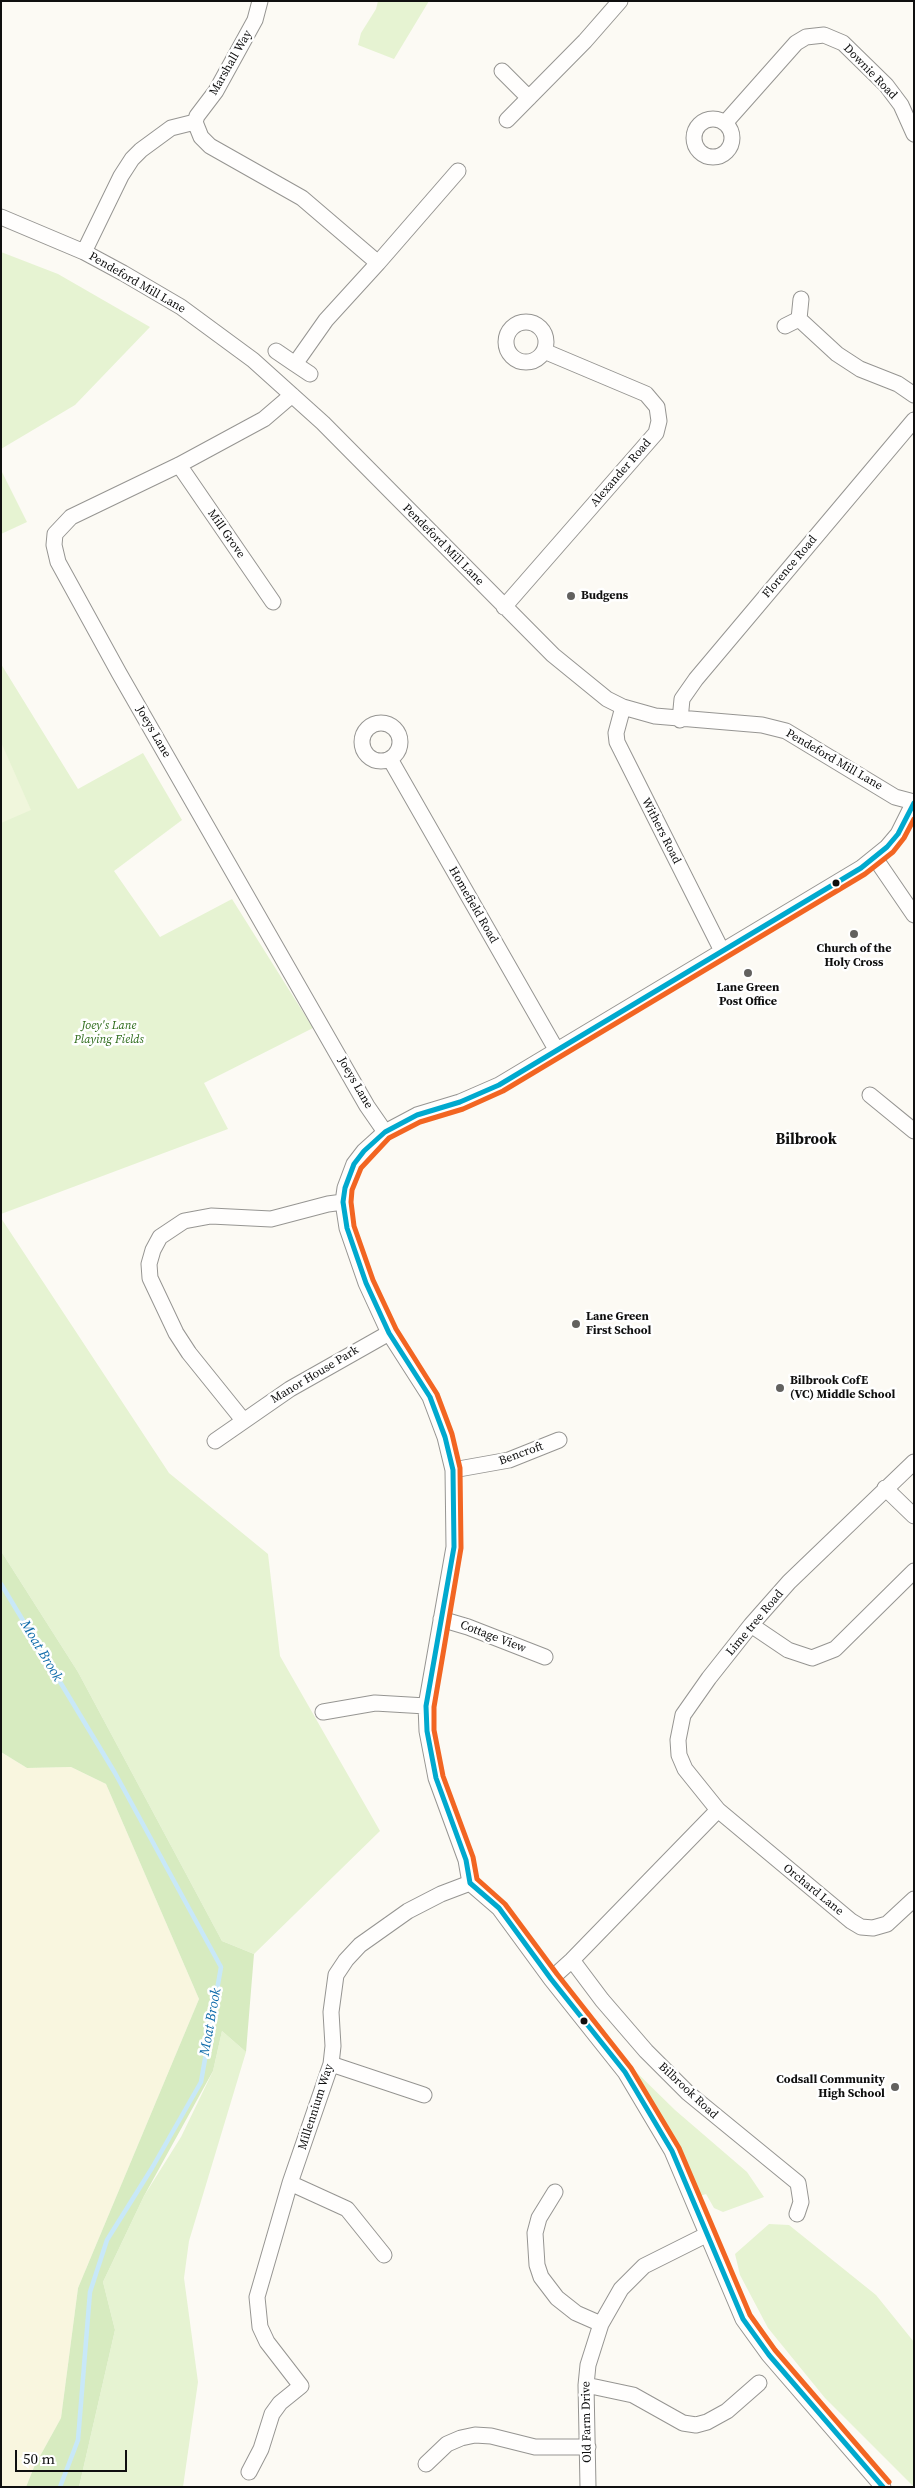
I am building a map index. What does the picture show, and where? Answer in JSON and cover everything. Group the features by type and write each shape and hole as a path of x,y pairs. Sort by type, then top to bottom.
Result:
{"street":[{"name":"Marshall Way","path":"195,122 216,91 255,20 260,1"},
{"path":"507,120 585,41 620,1"},
{"name":"Downie Road","path":"726,123 796,43 806,37 824,34 843,43 886,84 901,105 914,134"},
{"path":"502,70 529,98"},
{"path":"84,252 121,176 132,159 141,150 172,128 195,122 200,137 210,146 302,198 378,263"},
{"path":"295,364 326,320 458,171"},
{"name":"Pendeford Mill Lane","path":"1,217 84,252 138,282 197,318 253,360 292,394 504,607 586,684 623,708 680,720 762,725 786,731 895,797 914,802"},
{"path":"799,319 801,299"},
{"path":"785,326 799,319"},
{"path":"799,319 837,354 860,369 898,384 914,395"},
{"path":"276,351 310,374"},
{"name":"Alexander Road","path":"504,607 656,433 660,421 657,407 646,394 544,351"},
{"name":"Joeys Lane","path":"292,394 264,419 179,465 71,518 55,534 54,545 58,562 192,801 368,1106 385,1132"},
{"name":"Florence Road","path":"680,720 682,699 696,679 914,420"},
{"name":"Mill Grove","path":"179,465 273,602"},
{"name":"Withers Road","path":"623,708 617,726 617,742 722,951"},
{"name":"Homefield Road","path":"390,759 557,1051"},
{"path":"883,2487 769,2355 743,2319 672,2151 612,2053 551,1979 499,1908 470,1883 466,1860 436,1778 427,1731 426,1706 454,1547 456,1521 453,1470 445,1437 430,1397 389,1333 376,1308 347,1228 343,1202 345,1188 354,1164 368,1146 385,1132 416,1116 485,1092 557,1051 875,858 898,834 914,802"},
{"path":"875,858 914,915"},
{"path":"870,1095 914,1132"},
{"path":"243,1420 189,1353 176,1333 150,1278 149,1264 153,1250 160,1237 184,1221 211,1216 271,1219 328,1204 343,1202"},
{"name":"Manor House Park","path":"215,1441 243,1420 307,1380 389,1333"},
{"name":"Bencroft","path":"453,1470 509,1460 559,1440"},
{"name":"Lime tree Road","path":"718,1810 685,1769 679,1755 679,1727 684,1715 709,1678 751,1625 790,1582 914,1462"},
{"path":"885,1488 914,1516"},
{"path":"751,1625 788,1650 812,1658 835,1648 914,1571"},
{"name":"Cottage View","path":"441,1619 468,1627 544,1657"},
{"path":"323,1712 374,1703 426,1706"},
{"path":"551,1979 572,1960 718,1810"},
{"name":"Orchard Lane","path":"718,1810 786,1868 861,1927 873,1928 887,1924 914,1899"},
{"name":"Millennium Way","path":"249,2472 262,2449 272,2414 280,2403 301,2386 267,2342 260,2327 257,2312 261,2279 290,2183 331,2064 333,1990 336,1975 346,1960 360,1945 408,1911 441,1894 470,1883"},
{"name":"Bilbrook Road","path":"572,1960 602,2000 640,2044 688,2093 798,2183 801,2202 797,2214"},
{"path":"331,2064 424,2095"},
{"path":"290,2183 347,2209 384,2255"},
{"path":"555,2192 539,2218 535,2233 537,2265 541,2277 557,2298 576,2313 601,2324"},
{"name":"Old Farm Drive","path":"588,2487 586,2385 588,2365 601,2324 621,2289 644,2266 708,2234"},
{"path":"586,2385 633,2394 682,2423 696,2424 707,2422 727,2412 760,2383"},
{"path":"426,2464 447,2444 460,2438 474,2435 491,2436 534,2447 588,2447"}],"shaded area":[{"path":"1,1752 27,1768 71,1767 106,1784 199,1999 78,2288 61,2418 34,2467 26,2487 1,2487"}],"green space":[{"path":"378,1 429,1 394,59 358,45 361,33 376,9"},
{"path":"1,252 58,274 150,327 75,405 1,449"},
{"path":"1,470 27,522 1,534"},
{"name":"Joey's Lane Playing Fields","path":"1,664 78,789 143,753 182,820 114,871 160,937 232,899 313,1028 204,1083 228,1129 1,1214"},
{"path":"1,742 31,810 1,823"},
{"path":"1,1218 169,1473 268,1554 280,1656 380,1831 254,1954 222,1941 78,1672 1,1551"},
{"path":"1,1551 78,1672 222,1941 254,1954 246,2052 222,2031 213,2071 144,2196 103,2282 115,2330 79,2487 26,2487 34,2467 61,2418 78,2288 199,1999 106,1784 71,1767 27,1768 1,1752"},
{"path":"222,2031 246,2052 189,2241 184,2278 198,2382 183,2487 79,2487 115,2330 103,2282 144,2196 181,2137 213,2071"},
{"path":"628,2064 675,2110 747,2172 764,2197 723,2212 714,2208 706,2194 700,2196 676,2142"},
{"path":"769,2224 789,2225 876,2295 914,2342 914,2487 825,2398 768,2328 740,2275 735,2254"}],"waterway":[{"name":"Moat Brook","path":"1,1584 115,1773 221,1967 201,2082 152,2168 107,2240 90,2292 78,2440 60,2487"}],"transit line":[{"path":"883,2487 769,2355 743,2319 672,2151 625,2072 551,1979 499,1908 470,1883 466,1860 436,1778 427,1731 426,1706 454,1547 453,1470 445,1437 430,1397 389,1333 366,1283 347,1228 343,1202 345,1188 354,1164 364,1151 385,1132 417,1115 460,1102 499,1085 861,868 887,847 898,834 914,803"},
{"path":"889,2482 775,2350 750,2315 679,2148 631,2068 505,1904 477,1879 473,1857 443,1776 434,1730 434,1707 461,1548 460,1468 452,1434 437,1394 396,1329 373,1280 354,1226 351,1202 352,1190 361,1168 389,1138 420,1122 463,1109 503,1091 865,874 893,852 904,838 914,819"}],"place":[{"name":"Budgens","path":"571,596"},
{"name":"Church of the Holy Cross","path":"854,934"},
{"name":"Lane Green Post Office","path":"748,973"},
{"name":"Lane Green First School","path":"576,1324"},
{"name":"Bilbrook CofE (VC) Middle School","path":"780,1388"},
{"name":"Codsall Community High School","path":"895,2087"}],"district":[{"name":"Bilbrook","path":"806,1140"}]}
